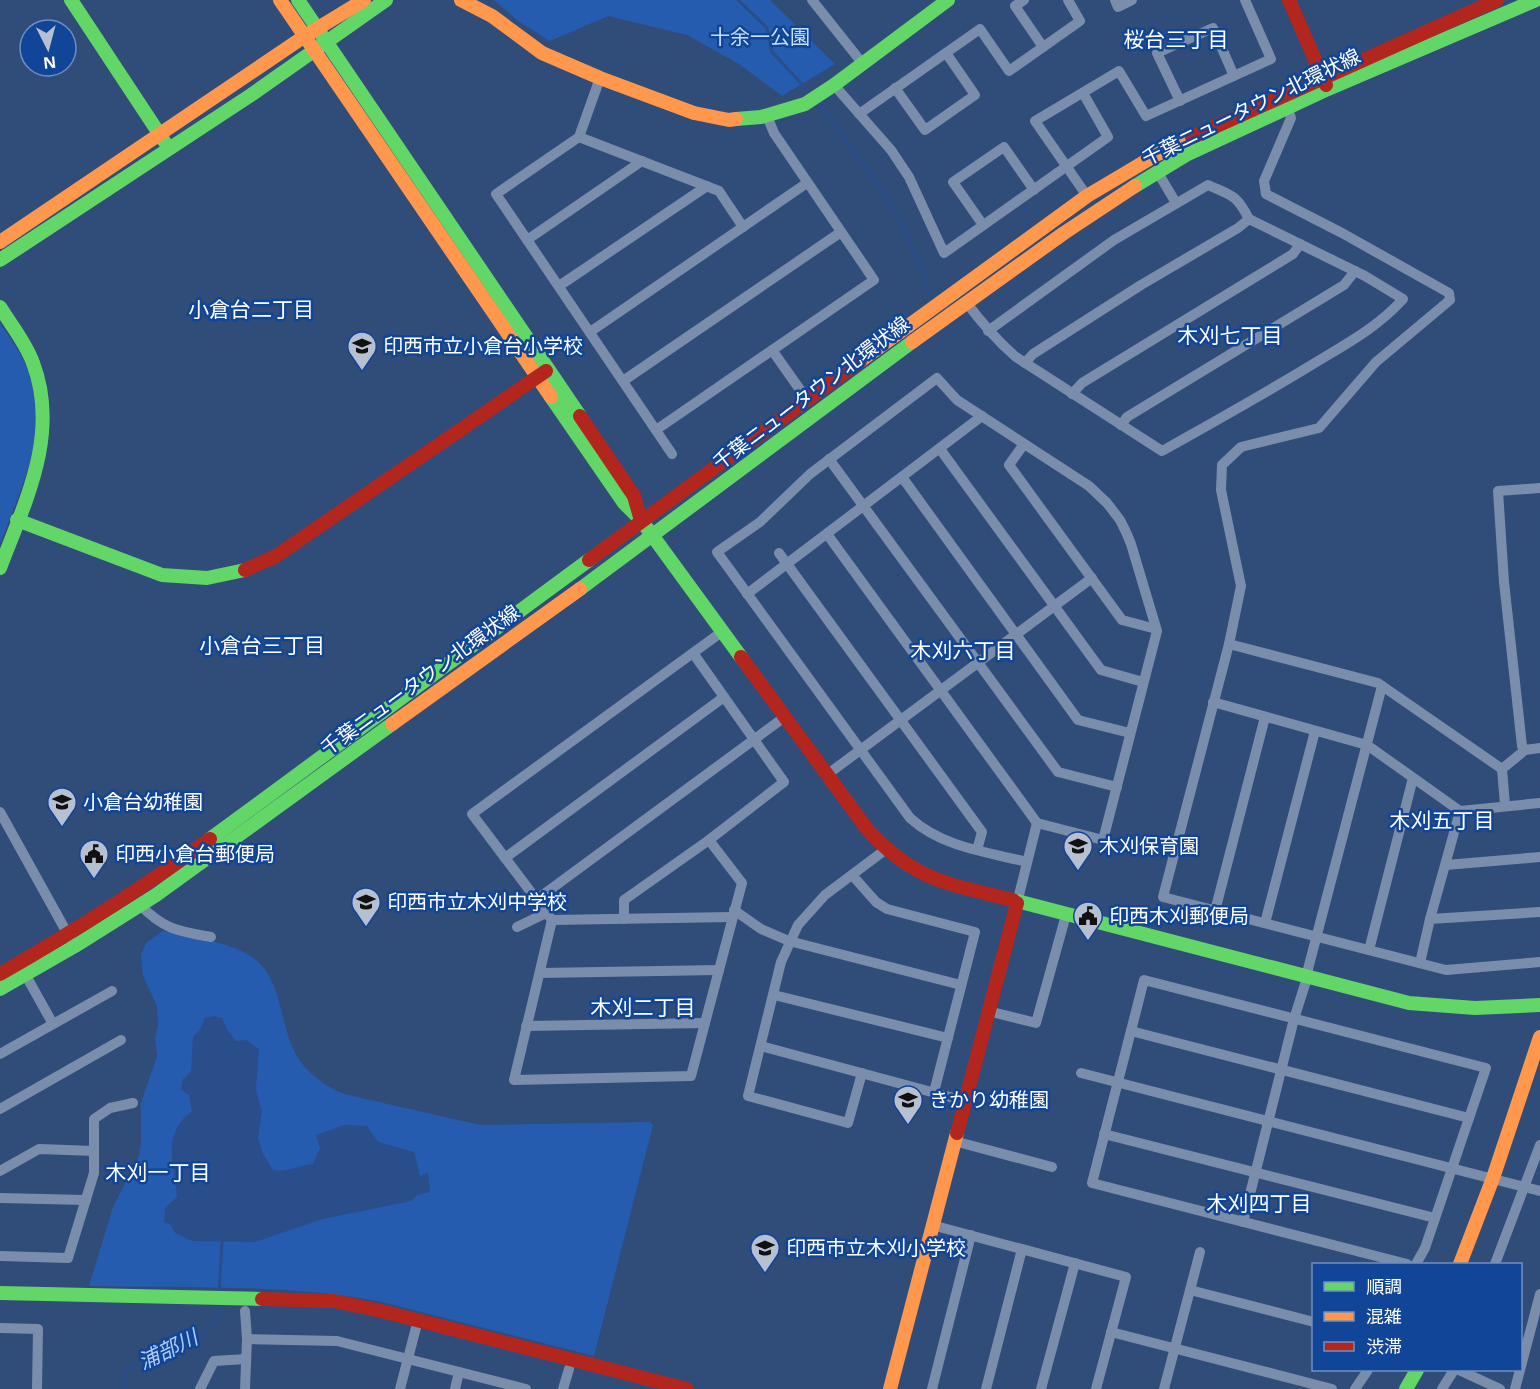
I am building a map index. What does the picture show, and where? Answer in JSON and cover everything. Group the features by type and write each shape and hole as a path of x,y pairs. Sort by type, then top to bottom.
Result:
{"street":[{"path":"71,0 169,148"},
{"path":"280,0 311,32 543,373 634,496 641,520 867,829 885,850 927,878 1409,1003 1472,1010 1540,1005"},
{"path":"298,0 311,32"},
{"path":"0,242 311,32 364,0"},
{"path":"0,260 251,95 386,0"},
{"path":"461,0 492,16 542,53 600,78 694,113 729,120 767,116 805,104 863,64 944,1"},
{"path":"478,0 485,5 492,16"},
{"path":"812,0 863,64"},
{"path":"1024,0 1015,6 1043,47"},
{"path":"859,114 980,29 1009,71 1080,21 1068,0"},
{"path":"1115,0 1118,6 1132,0"},
{"path":"1088,196 1035,121 1119,71 1146,116 1271,59 1245,0"},
{"path":"1289,0 1325,83"},
{"name":"千葉ニュータウン北環状線","path":"141,904 153,889 387,719 653,536 966,302 1157,171 1186,155 1288,109 1325,83 1497,0"},
{"name":"千葉ニュータウン北環状線","path":"387,719 641,520 1088,196 1156,155 1195,135 1536,0"},
{"path":"1180,101 1157,53 1213,28 1234,76"},
{"path":"896,88 925,130 975,95 946,53"},
{"path":"600,78 579,137 496,194 672,453"},
{"path":"834,85 891,150 909,177 944,253 1108,138 1083,93"},
{"path":"1288,109 1291,118 1264,181 1266,194 1342,233 1449,293 1449,300 1376,362 1319,428 1241,447 1222,465 1221,490 1241,586 1229,644 1163,897 1446,969 1540,962"},
{"path":"656,430 874,280 774,133 767,116"},
{"path":"579,137 719,191 743,227"},
{"path":"983,225 953,182 979,164 1004,147 1034,190"},
{"path":"527,240 642,161"},
{"path":"1157,171 1176,203"},
{"path":"590,332 807,183"},
{"path":"966,302 988,331 1004,347 1162,452 1370,329 1392,312 1403,299 1355,271 1249,219 1235,197 1208,185 1114,240 988,331"},
{"path":"559,286 707,186"},
{"path":"1025,363 1033,354 1141,285 1238,228 1249,219"},
{"path":"623,381 841,232"},
{"path":"1072,394 1082,383 1293,254 1300,244"},
{"path":"1121,425 1126,417 1344,285 1355,271"},
{"path":"0,307 33,362 43,395 45,414 42,450 0,568"},
{"path":"772,350 808,401"},
{"path":"17,520 162,575 184,579 231,576 250,570 276,556 543,373"},
{"path":"827,534 1037,824 1103,840 1156,629 1131,544 1114,510 1089,486 957,400 937,378 810,474 760,522 717,552 903,809 919,826 943,841 1027,862"},
{"path":"747,594 982,416"},
{"path":"1024,444 1009,465 1122,620 1156,629"},
{"path":"940,449 1101,670 1143,682"},
{"path":"829,459 1058,772 1117,787"},
{"path":"902,477 1078,720 1130,733"},
{"path":"1525,750 1522,746 1504,582 1498,491 1540,488"},
{"path":"778,553 982,832 977,850"},
{"path":"828,774 1092,578"},
{"path":"709,840 742,883 691,1076 514,1080 540,973 549,917 472,814 723,631"},
{"path":"1229,644 1378,683 1502,769"},
{"path":"624,919 624,900 784,783 693,653"},
{"path":"1243,1222 1294,1019 1307,978 1316,936 1383,686"},
{"path":"505,858 724,696"},
{"path":"1214,702 1367,745 1460,811 1540,803"},
{"path":"537,900 786,716"},
{"path":"1215,910 1265,717"},
{"path":"1265,923 1315,730"},
{"path":"1502,769 1525,750 1540,748"},
{"path":"1502,769 1505,805"},
{"path":"1369,950 1413,778"},
{"path":"1420,963 1460,811"},
{"path":"0,812 71,940"},
{"path":"890,1389 1037,824"},
{"path":"862,1073 848,1123 748,1096 789,941 810,909 825,894 885,850"},
{"path":"1446,864 1540,857"},
{"path":"852,875 876,902 887,909 975,932 934,1092"},
{"path":"0,974 141,904 165,926 211,937"},
{"path":"1430,920 1540,912"},
{"path":"517,927 549,917 624,919 733,914 789,941 961,985"},
{"path":"988,1011 1036,1023 1066,915"},
{"path":"0,989 25,974 71,940"},
{"path":"540,973 719,970"},
{"path":"25,974 53,1024"},
{"path":"1403,1263 1092,1183 1144,980 1486,1068 1425,1248 1417,1263"},
{"path":"0,1054 112,991"},
{"path":"774,994 948,1038"},
{"path":"526,1026 705,1023"},
{"path":"1131,1031 1469,1118"},
{"path":"1460,1263 1493,1178 1540,1036"},
{"path":"0,1109 122,1040"},
{"path":"761,1046 965,1101"},
{"path":"1080,1072 1540,1191"},
{"path":"0,1256 68,1257 94,1173 94,1119 110,1108 133,1103"},
{"path":"1104,1134 1435,1218"},
{"path":"954,1142 1052,1167"},
{"path":"1495,1263 1540,1145"},
{"path":"0,1171 39,1149 94,1150"},
{"path":"0,1198 86,1200"},
{"path":"932,1225 1126,1277 1096,1389"},
{"path":"932,1389 971,1235"},
{"path":"986,1389 1022,1249"},
{"path":"1164,1389 1200,1252"},
{"path":"1041,1389 1075,1263"},
{"path":"1190,1290 1312,1321"},
{"path":"0,1293 334,1301 418,1320 687,1389"},
{"path":"1522,1362 1540,1294"},
{"path":"245,1311 247,1339 245,1389"},
{"path":"400,1389 418,1320"},
{"path":"0,1328 38,1329 37,1389"},
{"path":"1111,1332 1332,1389"},
{"path":"247,1339 337,1341 526,1389"},
{"path":"200,1389 214,1361 246,1359"},
{"path":"563,1389 569,1370"},
{"path":"1355,1389 1367,1371"},
{"path":"1406,1389 1417,1371"},
{"path":"1442,1389 1453,1371"},
{"path":"1461,1371 1500,1389"},
{"path":"1515,1389 1520,1371"},
{"path":"455,1389 459,1372"}],"green space":[{"name":"十余一公園","path":"494,0 770,0 835,64 782,96 739,64 687,35 608,16 550,41 518,21"},
{"path":"0,323 18,349 26,366 33,390 36,413 35,435 25,479 0,544"},
{"path":"163,931 227,945 247,954 260,964 275,989 293,1049 301,1062 320,1081 344,1094 480,1125 650,1122 653,1125 594,1356 378,1301 343,1296 271,1289 89,1286 113,1207 139,1156 141,1103 157,1056 155,1037 158,1026 157,1006 143,976 141,955 146,943"}],"shaded area":[{"path":"214,1016 222,1018 236,1041 246,1040 259,1049 256,1089 262,1112 258,1138 263,1154 273,1170 313,1164 320,1148 316,1135 344,1125 367,1126 378,1142 414,1152 420,1176 428,1173 430,1192 417,1195 411,1201 323,1219 255,1242 192,1241 175,1233 171,1225 164,1222 165,1208 177,1197 172,1162 173,1140 182,1120 192,1111 189,1095 181,1090 183,1079 191,1071 193,1036 199,1031 205,1018"}],"waterway":[{"path":"738,0 767,28 772,52 812,95"},
{"path":"818,102 891,203 913,248 934,300"},
{"name":"浦部川","path":"219,1293 222,1241"},
{"name":"浦部川","path":"124,1389 127,1369 202,1336 218,1318 219,1302"}],"traffic: fast":[{"path":"71,0 164,141"},
{"path":"298,0 580,416"},
{"path":"0,260 251,95 386,0"},
{"path":"736,119 761,117 805,104 948,0"},
{"path":"1135,186 1186,155 1328,89 1536,0"},
{"path":"0,307 33,363 40,389 43,416 41,442 29,493 0,568"},
{"path":"580,589 912,342"},
{"path":"551,397 624,503 641,520 741,657"},
{"path":"17,520 162,575 207,578 245,570"},
{"path":"210,839 589,560"},
{"path":"0,989 75,946 156,895 392,724"},
{"path":"1013,900 1409,1003 1475,1008 1540,1005"},
{"path":"0,1293 262,1299"},
{"path":"1406,1389 1416,1371"}],"traffic: slow":[{"path":"280,0 551,397"},
{"path":"0,242 305,36 364,0"},
{"path":"461,0 492,16 542,53 600,78 694,113 729,120 736,119"},
{"path":"860,361 1087,196 1156,155 1192,137"},
{"path":"912,342 1064,233 1135,186"},
{"path":"392,724 580,589"},
{"path":"1460,1263 1493,1178 1540,1037"},
{"path":"890,1389 957,1133"}],"traffic: jam":[{"path":"1289,0 1326,85"},
{"path":"1192,137 1497,0"},
{"path":"589,560 860,361"},
{"path":"245,570 276,556 546,371"},
{"path":"580,416 634,496 640,517"},
{"path":"741,657 867,829 884,846 901,860 934,878 1013,900"},
{"path":"0,974 107,909 210,839"},
{"path":"957,1133 1017,903"},
{"path":"262,1299 334,1301 687,1389"}],"place":[{"name":"印西市立小倉台小学校","path":"362,372"},
{"name":"小倉台幼稚園","path":"62,828"},
{"name":"木刈保育園","path":"1078,872"},
{"name":"印西小倉台郵便局","path":"94,880"},
{"name":"印西市立木刈中学校","path":"366,928"},
{"name":"印西木刈郵便局","path":"1088,942"},
{"name":"きかり幼稚園","path":"908,1126"},
{"name":"印西市立木刈小学校","path":"765,1274"}],"district":[{"name":"桜台三丁目","path":"1176,40"},
{"name":"小倉台二丁目","path":"251,310"},
{"name":"木刈七丁目","path":"1230,336"},
{"name":"小倉台三丁目","path":"262,646"},
{"name":"木刈六丁目","path":"963,651"},
{"name":"木刈五丁目","path":"1442,821"},
{"name":"木刈二丁目","path":"643,1008"},
{"name":"木刈一丁目","path":"158,1173"},
{"name":"木刈四丁目","path":"1259,1204"}]}
